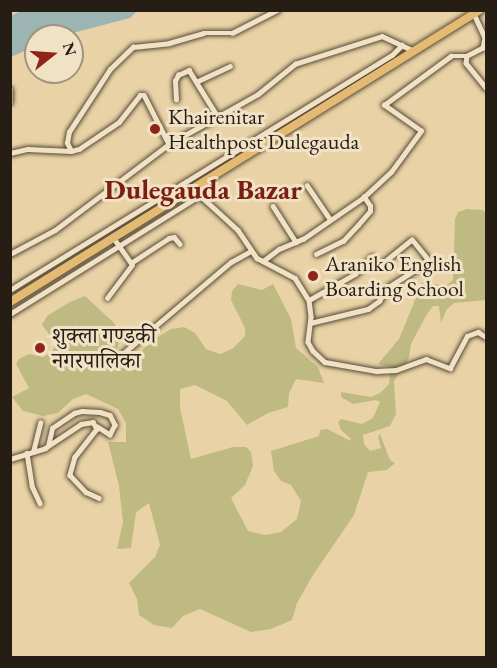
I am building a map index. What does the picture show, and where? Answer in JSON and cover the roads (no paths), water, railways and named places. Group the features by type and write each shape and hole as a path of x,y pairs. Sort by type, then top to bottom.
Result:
{"highway":[{"path":"10,302 114,238 196,193 477,12"}],"street":[{"path":"71,151 67,143 69,132 110,69 126,51 138,45 169,43 204,33 232,33 277,10"},
{"path":"263,261 364,197 391,172 421,131 384,105 451,56 467,56 483,48 485,38 477,12"},
{"path":"10,254 55,230 169,144 258,94 301,61 382,36 414,51"},
{"path":"10,290 392,55 402,45"},
{"path":"467,56 466,63 486,88"},
{"path":"198,81 230,66"},
{"path":"176,100 174,81 178,75 189,70 198,81 218,117"},
{"path":"10,89 10,102"},
{"path":"10,153 28,149 71,151 79,149 119,122 140,95 144,95 169,144"},
{"path":"307,185 330,219"},
{"path":"10,314 119,246 196,193 238,230 251,251 263,261 291,274 309,300 308,342 319,358 340,366 376,371 396,370 426,359 450,368 467,336 478,332 486,338"},
{"path":"316,254 344,241 370,211 370,206 364,197"},
{"path":"273,206 296,242"},
{"path":"107,298 130,268 131,263 169,238 174,237 180,244"},
{"path":"114,238 131,263"},
{"path":"310,323 368,309 379,301 387,288 429,261 412,240 381,265"},
{"path":"120,356 231,262 251,251"},
{"path":"309,300 355,274 372,256"},
{"path":"10,459 48,446 87,422 96,424 97,428 110,435 115,425 110,415 100,412 74,413 52,428 48,446"},
{"path":"40,423 30,453 32,486 40,503"},
{"path":"97,428 75,457 70,475 86,492 99,498"}],"water":[{"path":"21,10 137,11 130,18 84,30 84,24 24,24 24,51 11,57 11,16"}],"place":[{"name":"Khairenitar Healthpost Dulegauda","path":"155,129"},
{"name":"Araniko English Boarding School","path":"313,276"},
{"name":"शुक्ला गण्डकी नगरपालिका","path":"40,348"}],"district":[{"name":"Dulegauda Bazar","path":"203,189"}]}
